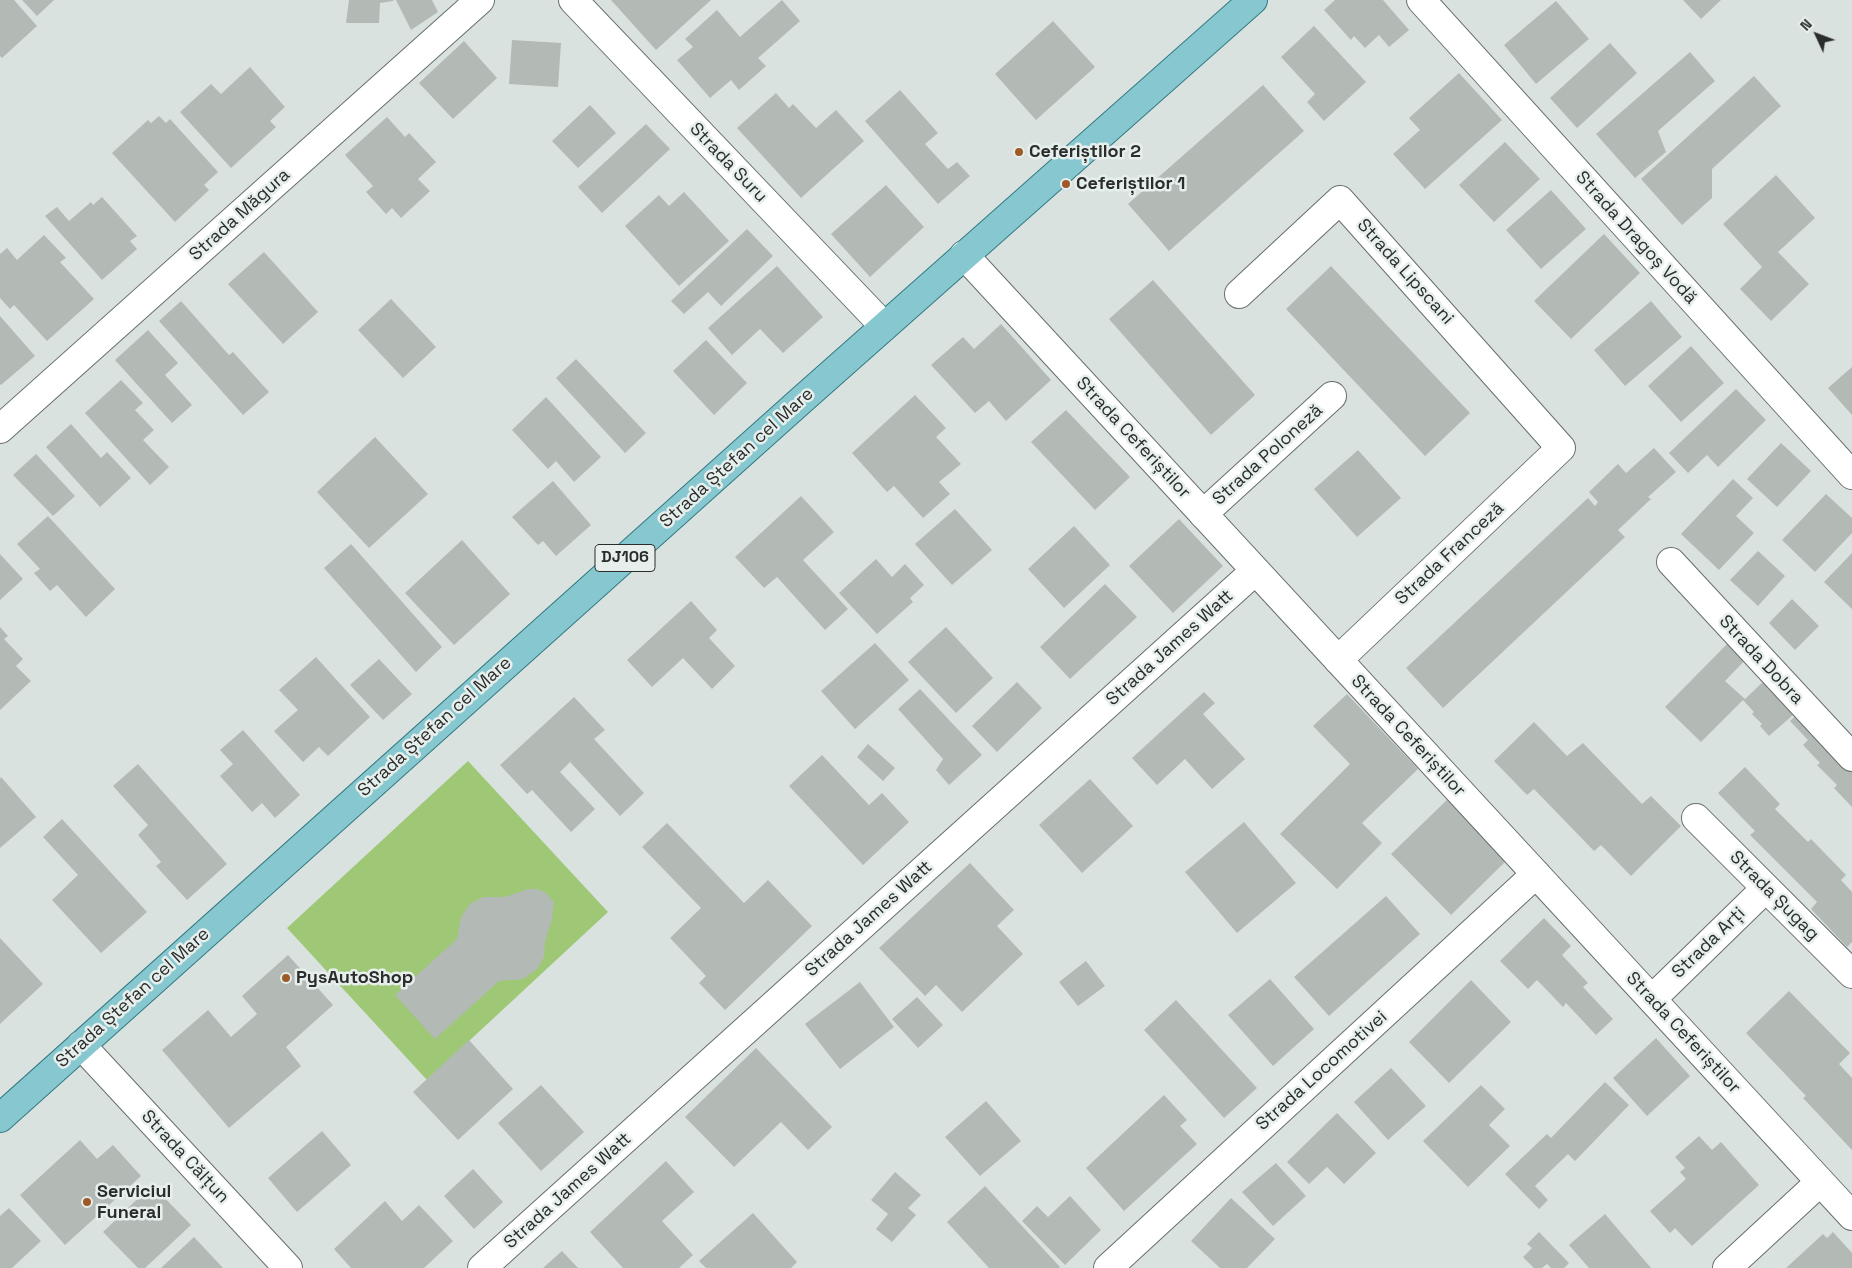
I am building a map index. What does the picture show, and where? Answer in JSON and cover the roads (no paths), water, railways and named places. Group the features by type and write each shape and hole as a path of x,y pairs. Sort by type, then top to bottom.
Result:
{"main road":[{"name":"Strada Ștefan cel Mare","path":"0,1118 884,326 1253,0"}],"street":[{"name":"Strada Măgura","path":"0,429 480,0"},
{"name":"Strada Suru","path":"573,0 884,326"},
{"name":"Strada Dragoș Vodă","path":"1421,0 1852,475"},
{"name":"Strada Lipscani","path":"1239,294 1340,200 1561,448"},
{"name":"Strada Ceferiștilor","path":"964,256 1852,1216"},
{"name":"Strada Poloneză","path":"1203,514 1332,396"},
{"name":"Strada Franceză","path":"1338,660 1561,448"},
{"name":"Strada Dobra","path":"1671,562 1852,757"},
{"name":"Strada James Watt","path":"482,1268 1256,571"},
{"name":"Strada Șugag","path":"1696,818 1852,974"},
{"name":"Strada Locomotivei","path":"1108,1268 1536,874"},
{"name":"Strada Arți","path":"1652,999 1766,888"},
{"name":"Strada Călțun","path":"81,1045 288,1268"},
{"path":"1727,1268 1820,1182"}],"place":[{"name":"Ceferiștilor 2","path":"1019,152"},
{"name":"Ceferiștilor 1","path":"1066,184"},
{"name":"PysAutoShop","path":"286,978"},
{"name":"Serviciul Funeral","path":"87,1202"}]}
